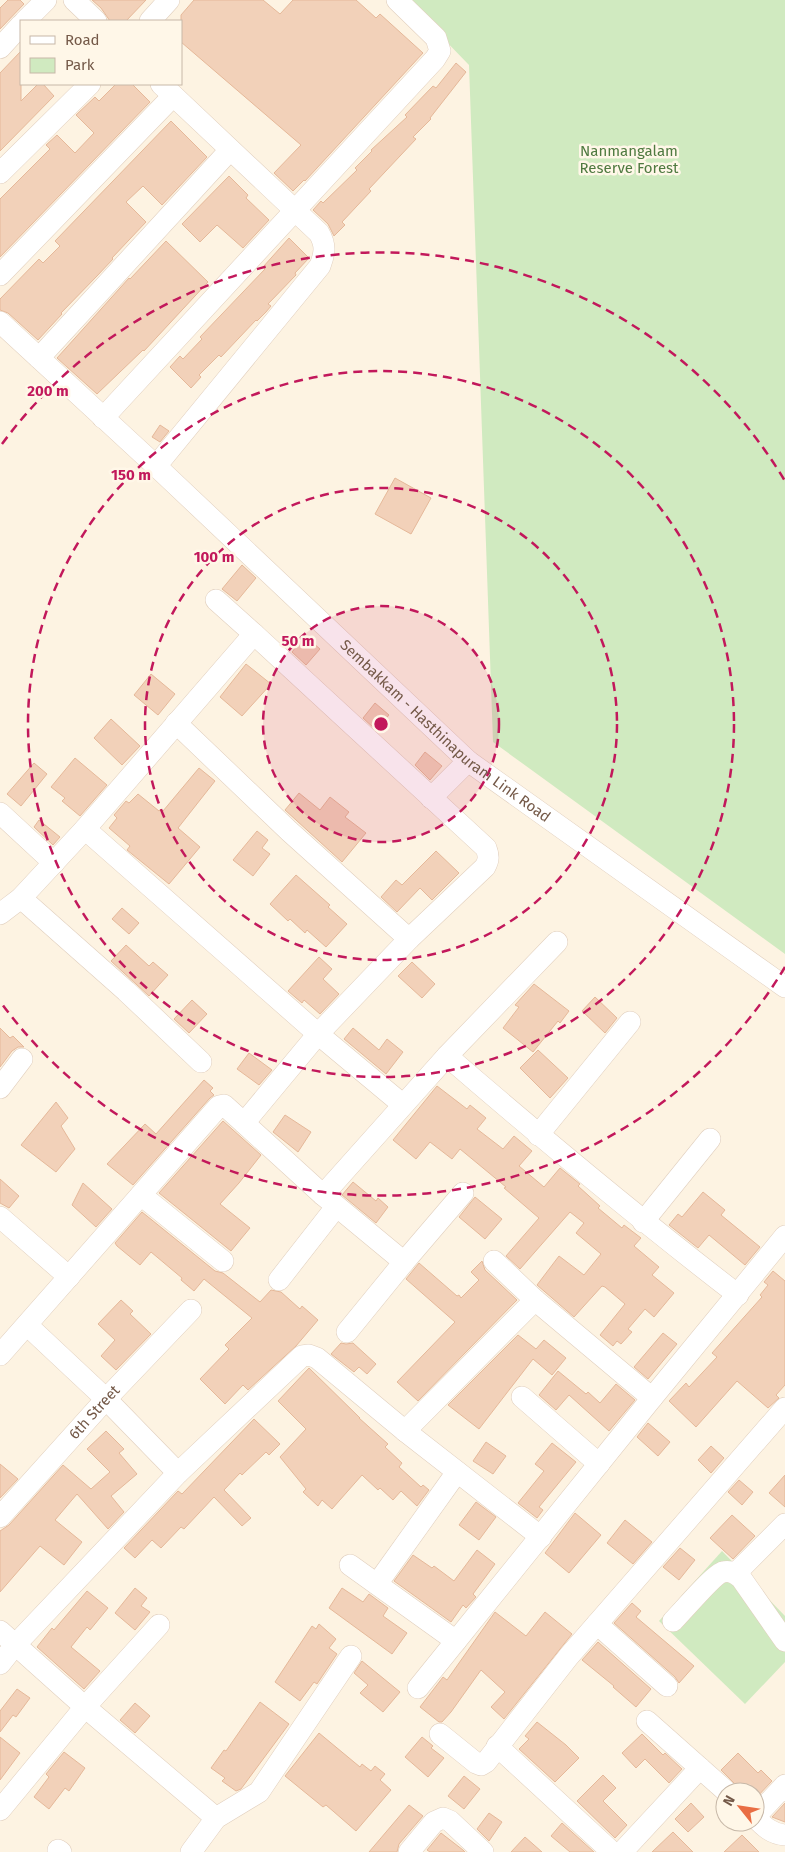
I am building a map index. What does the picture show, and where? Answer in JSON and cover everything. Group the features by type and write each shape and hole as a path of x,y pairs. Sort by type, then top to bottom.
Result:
{"street":[{"path":"26,20 46,0"},
{"path":"74,0 95,20"},
{"path":"151,20 169,0"},
{"path":"103,418 435,59 440,51 440,44 397,0"},
{"path":"0,48 20,26"},
{"path":"0,173 89,85"},
{"path":"0,275 167,90 294,212 319,233 324,243 325,253 320,266 156,466"},
{"path":"39,358 230,150"},
{"name":"Sembakkam - Hasthinapuram Link Road","path":"0,322 156,466 468,761 785,987"},
{"path":"216,600 486,848 489,860 485,867 409,939 318,1034 244,1123"},
{"path":"0,914 21,898 85,829 254,634"},
{"path":"176,723 289,831 409,939"},
{"path":"431,798 468,761"},
{"path":"0,813 54,863"},
{"path":"85,829 318,1034 402,1104"},
{"path":"21,898 126,991 201,1062"},
{"path":"279,1280 329,1201 402,1104 557,942"},
{"path":"538,1135 630,1022"},
{"path":"447,1056 643,1222 738,1295"},
{"path":"0,1088 22,1059"},
{"path":"0,1355 219,1106 224,1105 329,1201 404,1262"},
{"path":"643,1222 710,1139"},
{"path":"348,1332 463,1193"},
{"path":"141,1195 223,1261"},
{"path":"0,1217 70,1277"},
{"path":"418,1688 785,1236"},
{"path":"494,1261 535,1300 652,1398"},
{"path":"405,1431 535,1300"},
{"name":"6th Street","path":"0,1517 106,1399 190,1310"},
{"path":"27,1325 106,1399 178,1473"},
{"path":"0,1664 8,1638 298,1358 305,1355 317,1358 405,1431 541,1537"},
{"path":"522,1397 599,1464"},
{"path":"440,1734 476,1763 481,1765 486,1762 569,1656 785,1408"},
{"path":"377,1584 457,1472"},
{"path":"673,1621 722,1572 736,1573 783,1531"},
{"path":"350,1564 456,1641"},
{"path":"736,1573 785,1641"},
{"path":"597,1624 666,1686"},
{"path":"1,1808 85,1706 159,1625"},
{"path":"8,1638 216,1818"},
{"path":"191,1852 216,1818 260,1792 351,1656"},
{"path":"647,1721 716,1782"},
{"path":"498,1746 612,1852"},
{"path":"622,1852 700,1768"},
{"path":"765,1806 785,1785"},
{"path":"409,1852 434,1822 443,1818 450,1821 483,1852"},
{"path":"765,1828 774,1833 785,1835"}],"green space":[{"name":"Nanmangalam Reserve Forest","path":"406,0 785,0 785,954 493,742 469,65"},
{"path":"722,1551 785,1616 785,1662 745,1704 659,1621"}],"building":[{"path":"8,0 20,0 24,4 0,29 0,8"},
{"path":"92,0 146,0 127,20 109,20 101,8"},
{"path":"194,0 263,0 280,14 293,0 356,0 376,18 380,14 423,53 305,181 293,191 274,173 301,145 182,43 181,15"},
{"path":"20,52 21,101 37,85 44,85 54,96 0,151 0,73"},
{"path":"456,63 466,72 431,119 413,137 416,139 369,189 371,191 342,222 345,225 334,236 328,224 313,210 321,201 323,203 357,170 355,168 371,150 407,117 405,115 433,86 436,88"},
{"path":"115,85 133,85 150,102 0,257 0,199 50,149 46,145 57,135 75,153 94,133 76,115 95,97 99,101"},
{"path":"171,121 207,157 162,205 143,186 126,202 146,222 38,340 8,313 0,310 0,299 39,259 43,263 60,246 55,241"},
{"path":"229,176 248,195 246,198 269,220 243,248 217,225 200,242 182,224"},
{"path":"289,238 309,258 295,273 296,275 268,304 271,306 266,312 221,357 219,355 199,375 201,377 191,388 170,367 180,356 183,359 202,339 200,337 265,269 263,267"},
{"path":"166,241 208,282 144,351 97,394 57,358 129,278"},
{"path":"160,425 169,431 160,442 152,437"},
{"path":"395,478 431,498 411,534 375,514"},
{"path":"242,565 256,578 237,601 222,589"},
{"path":"305,636 320,649 306,665 292,652"},
{"path":"246,664 271,684 242,716 220,697"},
{"path":"151,674 175,694 158,715 134,695"},
{"path":"375,703 389,715 376,730 363,718"},
{"path":"111,719 140,746 122,765 94,738"},
{"path":"425,752 442,766 430,780 415,765"},
{"path":"75,758 107,785 80,816 62,801 65,798 51,787"},
{"path":"34,763 47,774 21,806 7,794"},
{"path":"199,768 215,781 178,828 200,847 169,884 127,850 130,846 109,828 117,818 114,815 126,801 129,803 138,794 159,811 161,809 163,811"},
{"path":"299,793 320,810 330,797 349,812 345,817 366,833 342,862 285,810"},
{"path":"39,820 60,837 53,845 34,827"},
{"path":"257,831 268,840 262,848 270,854 253,876 233,860"},
{"path":"436,851 459,873 432,900 420,888 397,912 381,897 396,880 402,885"},
{"path":"296,875 330,905 328,907 347,924 326,947 307,930 305,933 290,919 288,921 270,904"},
{"path":"122,908 139,923 129,934 112,919"},
{"path":"126,945 149,966 153,962 168,975 149,996 111,961"},
{"path":"319,957 332,969 323,979 339,994 320,1014 304,1000 302,1003 288,991"},
{"path":"412,962 435,984 422,998 398,976"},
{"path":"534,984 569,1011 560,1023 558,1021 533,1052 503,1028 519,1007 515,1005"},
{"path":"595,997 617,1018 605,1033 582,1011"},
{"path":"192,1000 207,1014 189,1033 174,1019"},
{"path":"0,1028 10,1038 13,1036 24,1047 18,1047 12,1051 0,1067"},
{"path":"353,1028 379,1050 387,1039 403,1052 386,1074 344,1039"},
{"path":"538,1050 568,1078 550,1098 520,1068"},
{"path":"249,1053 272,1070 259,1085 237,1069"},
{"path":"204,1080 213,1088 210,1091 214,1095 133,1185 107,1164 145,1124 156,1134"},
{"path":"437,1086 467,1109 470,1105 486,1118 477,1129 503,1149 514,1136 532,1151 519,1166 544,1187 560,1168 580,1184 578,1186 600,1206 598,1208 622,1228 624,1225 641,1238 634,1246 659,1267 652,1275 674,1293 654,1317 645,1309 628,1329 632,1332 621,1344 617,1341 613,1346 600,1335 625,1304 605,1287 602,1286 574,1317 537,1285 559,1256 584,1275 601,1254 576,1233 584,1223 570,1212 520,1269 506,1256 539,1218 504,1188 506,1187 460,1149 452,1159 430,1142 416,1159 393,1140"},
{"path":"56,1102 68,1118 61,1126 75,1149 56,1172 21,1145"},
{"path":"285,1115 311,1132 298,1152 273,1132"},
{"path":"223,1121 261,1155 220,1204 250,1228 231,1251 159,1193"},
{"path":"0,1179 19,1196 9,1208 0,1203"},
{"path":"353,1182 376,1201 378,1198 388,1207 376,1223 342,1195"},
{"path":"83,1183 112,1209 96,1227 72,1205"},
{"path":"703,1192 725,1210 721,1215 760,1247 745,1265 709,1235 698,1248 669,1225 678,1214 682,1217"},
{"path":"475,1197 502,1219 485,1239 459,1217"},
{"path":"142,1212 215,1271 223,1273 260,1302 271,1290 281,1292 300,1309 302,1306 318,1320 296,1346 248,1390 243,1385 225,1404 200,1379 229,1349 225,1345 252,1318 204,1279 194,1291 181,1280 182,1278 151,1252 140,1265 117,1246 115,1243"},
{"path":"482,1261 485,1270 517,1300 418,1401 397,1382 455,1322 406,1279 419,1263 461,1298 479,1280 471,1272"},
{"path":"773,1271 785,1281 785,1385 776,1395 779,1398 768,1408 737,1381 696,1427 669,1401 686,1383 689,1387 717,1357 712,1353 762,1297 760,1295 768,1285 764,1282"},
{"path":"121,1300 133,1311 130,1314 151,1334 116,1370 101,1356 115,1340 98,1324"},
{"path":"663,1333 677,1344 648,1379 634,1367"},
{"path":"518,1335 536,1349 544,1340 566,1358 552,1375 533,1359 479,1429 448,1405"},
{"path":"341,1343 353,1343 376,1364 367,1374 359,1367 354,1372 331,1354"},
{"path":"309,1368 388,1444 385,1447 402,1463 399,1467 421,1487 423,1485 429,1490 417,1506 401,1491 393,1500 380,1488 378,1490 362,1475 332,1509 322,1500 318,1506 303,1492 306,1489 280,1457 306,1429 278,1401"},
{"path":"558,1371 600,1403 616,1384 635,1400 609,1431 569,1395 556,1410 539,1395"},
{"path":"254,1419 280,1444 269,1455 266,1452 242,1475 240,1473 224,1490 251,1518 242,1526 214,1497 184,1529 181,1527 161,1548 152,1540 135,1558 124,1548 178,1491 182,1494"},
{"path":"648,1423 670,1442 658,1456 637,1437"},
{"path":"106,1431 124,1449 119,1453 137,1474 111,1496 124,1512 108,1529 77,1494 55,1520 82,1542 64,1565 40,1546 0,1592 0,1531 9,1525 63,1465 91,1489 110,1472 87,1449"},
{"path":"486,1442 506,1456 493,1474 473,1461"},
{"path":"552,1443 576,1462 539,1507 543,1510 537,1518 518,1503 544,1471 535,1464"},
{"path":"711,1446 724,1458 711,1473 698,1460"},
{"path":"0,1464 18,1479 0,1498"},
{"path":"785,1475 785,1507 769,1493"},
{"path":"739,1480 753,1492 742,1505 728,1492"},
{"path":"476,1502 496,1517 479,1540 459,1525"},
{"path":"575,1513 601,1535 569,1573 545,1553"},
{"path":"732,1515 755,1536 733,1559 710,1538"},
{"path":"625,1520 652,1542 633,1564 607,1543"},
{"path":"680,1548 695,1560 679,1580 663,1567"},
{"path":"477,1550 495,1564 473,1594 476,1597 466,1608 463,1605 451,1622 394,1581 413,1555 432,1568 434,1566 454,1581"},
{"path":"135,1588 147,1598 141,1606 150,1612 135,1630 115,1613"},
{"path":"342,1588 363,1602 369,1594 388,1608 383,1616 407,1633 392,1654 329,1608"},
{"path":"87,1591 108,1608 90,1630 87,1627 71,1647 100,1671 84,1689 37,1647"},
{"path":"632,1603 641,1611 636,1617 694,1666 679,1683 675,1677 614,1623"},
{"path":"495,1612 526,1636 545,1612 572,1634 504,1719 491,1707 505,1692 481,1670 451,1712 442,1722 439,1722 420,1707 443,1677 447,1680"},
{"path":"319,1624 336,1639 329,1648 337,1654 317,1684 314,1682 300,1701 275,1682 312,1626 316,1629"},
{"path":"598,1642 651,1689 636,1707 582,1660"},
{"path":"362,1661 400,1692 383,1712 360,1693 368,1685 354,1673"},
{"path":"17,1689 30,1698 16,1717 13,1715 0,1732 0,1711"},
{"path":"260,1702 289,1724 241,1789 236,1791 222,1781 225,1778 211,1768 224,1750 226,1751"},
{"path":"135,1703 150,1716 135,1733 120,1720"},
{"path":"537,1722 579,1758 555,1782 519,1749 529,1739 525,1736"},
{"path":"319,1733 360,1767 362,1764 371,1771 375,1766 385,1774 380,1780 391,1790 356,1831 326,1805 323,1807 285,1776"},
{"path":"642,1734 663,1755 665,1753 682,1769 669,1783 645,1759 636,1768 622,1753"},
{"path":"0,1737 20,1753 0,1780"},
{"path":"422,1737 433,1746 431,1748 444,1758 428,1777 405,1757"},
{"path":"64,1752 85,1768 69,1791 65,1788 49,1809 34,1797 49,1777 46,1774"},
{"path":"738,1753 758,1773 761,1770 772,1781 765,1788 765,1782 733,1782 721,1770"},
{"path":"603,1775 616,1788 603,1801 627,1825 615,1838 577,1801"},
{"path":"464,1776 480,1789 464,1809 448,1796"},
{"path":"691,1803 704,1817 688,1832 675,1819"},
{"path":"785,1803 785,1822 772,1817"},
{"path":"409,1805 423,1816 399,1844 397,1852 369,1852"},
{"path":"489,1813 502,1822 489,1841 477,1829"},
{"path":"562,1823 594,1852 570,1852 551,1836"},
{"path":"673,1832 693,1852 652,1852"},
{"path":"441,1833 465,1852 430,1852 427,1850"},
{"path":"742,1835 759,1852 724,1852"},
{"path":"525,1837 542,1852 511,1852"}]}
